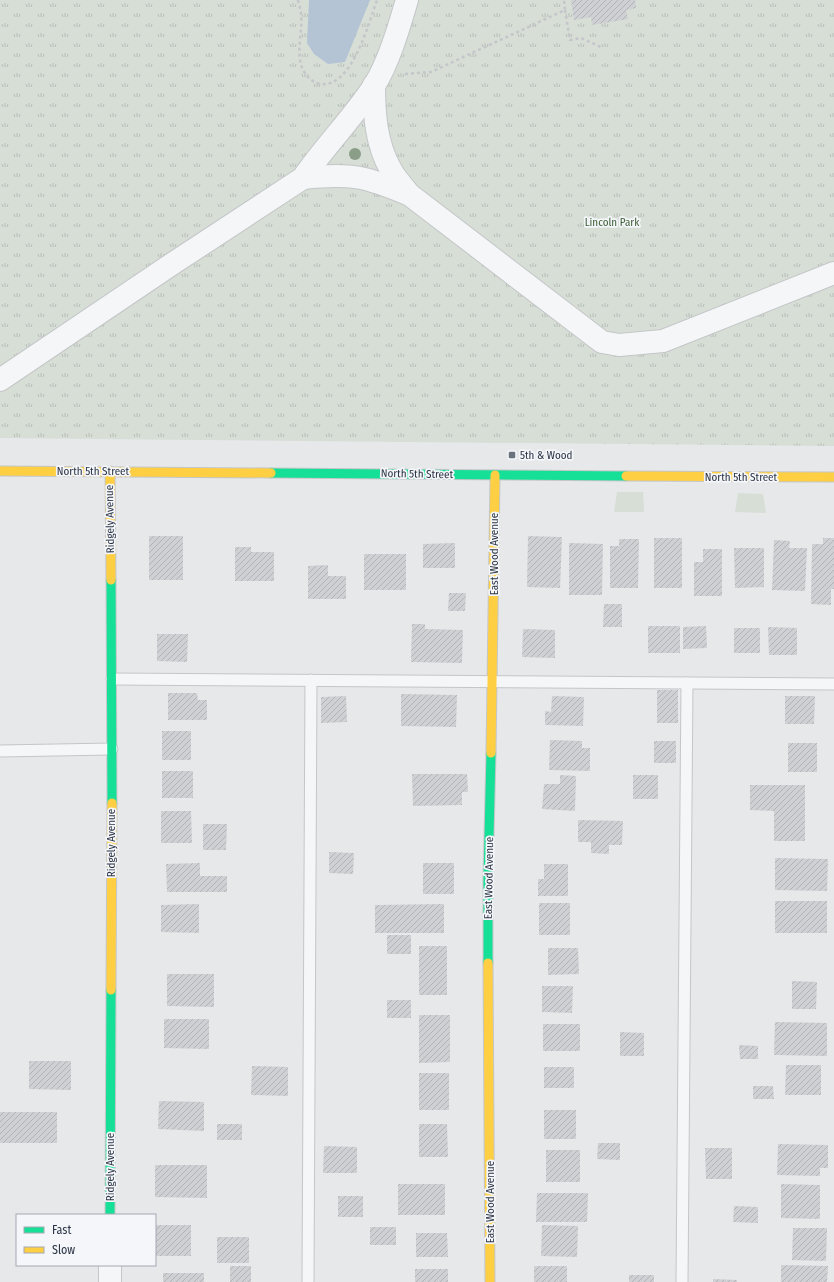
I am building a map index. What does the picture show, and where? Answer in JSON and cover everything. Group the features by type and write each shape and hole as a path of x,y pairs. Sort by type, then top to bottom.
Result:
{"street":[{"path":"0,380 303,178 317,158 343,129 374,85 399,27 407,0"},
{"path":"374,85 374,113 379,141 391,170 410,195"},
{"path":"303,178 332,175 354,175 376,180 410,195 602,342 619,345 663,341 834,273"},
{"name":"North 5th Street","path":"0,471 834,477"},
{"name":"Ridgely Avenue","path":"110,471 112,679 110,1214"},
{"name":"East Wood Avenue","path":"490,1282 488,878 493,682 495,475"},
{"path":"110,1266 110,1282"}],"lane":[{"path":"112,679 834,684"},
{"path":"308,1282 311,680"},
{"path":"682,1282 687,684"},
{"path":"0,751 112,749"}],"path":[{"path":"298,0 301,16 300,52 303,69 308,77 314,82 328,84 344,74 351,66 370,22 377,0"},
{"path":"564,0 570,40 581,38 601,47"},
{"path":"402,74 431,72 565,10"}],"green space":[{"name":"Lincoln Park","path":"0,0 834,0 834,446 0,438"},
{"path":"617,492 643,492 644,512 614,512"},
{"path":"738,493 763,494 766,513 735,512"}],"water":[{"path":"309,0 370,0 345,62 328,64 314,54 307,43"}],"building":[{"path":"571,0 635,0 636,8 626,10 628,19 592,25 591,17 574,20"},
{"path":"149,536 183,536 183,580 149,580"},
{"path":"528,536 562,537 560,588 527,587"},
{"path":"654,538 682,538 682,588 654,588"},
{"path":"823,538 834,538 834,589 831,589 831,605 811,604 812,544 823,544"},
{"path":"619,539 639,539 638,588 610,588 610,546 619,546"},
{"path":"774,540 790,541 789,548 807,548 805,591 772,590"},
{"path":"455,543 455,568 423,568 423,544"},
{"path":"569,543 603,544 602,595 569,595"},
{"path":"235,547 251,547 251,552 274,552 274,581 235,581"},
{"path":"734,548 764,548 764,587 735,588"},
{"path":"703,549 722,549 722,596 694,596 694,562 703,562"},
{"path":"364,554 406,554 406,590 364,590"},
{"path":"328,565 328,576 346,576 346,599 308,599 308,566"},
{"path":"449,593 466,593 465,611 448,611"},
{"path":"604,604 622,604 622,627 603,627"},
{"path":"412,624 425,624 425,629 463,630 462,663 411,662"},
{"path":"648,626 680,626 680,653 648,653"},
{"path":"706,626 707,648 683,649 683,627"},
{"path":"768,627 797,628 797,655 769,655"},
{"path":"734,628 760,628 760,653 734,653"},
{"path":"523,629 555,630 555,658 522,657"},
{"path":"157,634 188,634 187,662 157,661"},
{"path":"657,690 678,690 678,723 657,723"},
{"path":"168,693 197,693 198,700 207,700 207,720 168,720"},
{"path":"401,694 457,695 456,727 401,726"},
{"path":"346,696 347,722 321,723 321,697"},
{"path":"552,696 584,697 583,726 545,725 545,711 551,712"},
{"path":"785,696 815,696 814,724 785,724"},
{"path":"162,731 191,731 191,760 162,760"},
{"path":"550,740 582,741 582,748 590,748 590,771 549,770"},
{"path":"654,741 676,741 676,763 654,763"},
{"path":"788,743 817,743 817,772 788,772"},
{"path":"162,771 193,771 193,798 162,798"},
{"path":"412,774 467,774 468,792 462,792 462,805 413,806"},
{"path":"560,775 576,776 575,811 542,809 544,784 560,784"},
{"path":"633,775 658,775 658,799 633,799"},
{"path":"750,785 805,785 805,841 774,841 774,811 750,810"},
{"path":"161,811 191,811 192,843 161,843"},
{"path":"578,820 623,821 622,845 609,845 609,854 591,853 591,842 578,842"},
{"path":"203,824 227,824 226,850 203,850"},
{"path":"329,852 354,853 353,874 329,873"},
{"path":"775,858 828,859 827,891 775,890"},
{"path":"200,863 200,876 227,876 227,892 167,892 166,864"},
{"path":"423,863 454,863 454,894 423,894"},
{"path":"544,864 568,864 568,896 538,896 538,879 544,879"},
{"path":"775,901 827,901 827,933 775,933"},
{"path":"539,903 570,903 570,935 539,935"},
{"path":"199,904 199,933 161,932 161,905"},
{"path":"444,904 444,933 375,933 375,905"},
{"path":"387,935 411,935 411,954 387,954"},
{"path":"419,946 447,946 447,995 419,995"},
{"path":"548,948 578,948 579,974 548,975"},
{"path":"167,974 214,974 214,1007 167,1006"},
{"path":"792,981 817,982 816,1009 792,1009"},
{"path":"542,986 573,986 572,1013 542,1012"},
{"path":"387,1000 411,1000 411,1018 387,1018"},
{"path":"419,1015 450,1015 450,1062 419,1063"},
{"path":"164,1019 209,1019 209,1049 164,1048"},
{"path":"775,1022 827,1023 827,1056 774,1055"},
{"path":"543,1024 580,1024 580,1051 543,1051"},
{"path":"620,1032 644,1033 644,1056 620,1056"},
{"path":"739,1045 758,1046 758,1059 740,1059"},
{"path":"29,1061 71,1061 71,1090 29,1089"},
{"path":"786,1065 821,1065 821,1095 785,1095"},
{"path":"252,1066 288,1067 288,1096 251,1095"},
{"path":"544,1067 574,1067 574,1088 544,1088"},
{"path":"419,1073 449,1073 449,1110 419,1110"},
{"path":"753,1086 773,1086 774,1099 753,1099"},
{"path":"159,1101 204,1102 204,1131 158,1129"},
{"path":"544,1110 576,1110 576,1139 544,1139"},
{"path":"0,1112 57,1112 57,1143 0,1143"},
{"path":"217,1124 242,1124 242,1140 217,1140"},
{"path":"419,1124 447,1124 448,1157 419,1157"},
{"path":"598,1143 620,1143 620,1160 597,1159"},
{"path":"778,1144 828,1145 828,1168 820,1168 820,1176 777,1175"},
{"path":"324,1146 357,1147 357,1173 323,1173"},
{"path":"705,1148 732,1148 732,1179 706,1179"},
{"path":"546,1150 580,1150 580,1182 546,1182"},
{"path":"155,1165 207,1165 207,1198 155,1197"},
{"path":"398,1184 445,1184 445,1215 398,1215"},
{"path":"781,1184 820,1185 820,1219 781,1218"},
{"path":"537,1193 588,1193 587,1222 536,1222"},
{"path":"338,1196 363,1196 363,1217 338,1217"},
{"path":"734,1206 758,1207 758,1223 733,1222"},
{"path":"156,1225 191,1225 191,1256 156,1256"},
{"path":"542,1225 578,1226 577,1257 541,1256"},
{"path":"370,1227 396,1227 396,1245 370,1245"},
{"path":"793,1228 827,1228 826,1261 792,1260"},
{"path":"416,1233 447,1233 448,1257 416,1257"},
{"path":"217,1237 249,1237 249,1263 217,1263"},
{"path":"781,1265 828,1266 827,1282 781,1282"},
{"path":"230,1266 251,1266 251,1282 230,1282"},
{"path":"534,1266 567,1266 567,1282 534,1282"},
{"path":"415,1269 448,1269 448,1282 415,1282"},
{"path":"163,1273 204,1273 204,1282 163,1282"},
{"path":"629,1275 654,1275 654,1282 629,1282"},
{"path":"713,1279 737,1280 737,1282 713,1282"}],"traffic: fast":[{"path":"271,473 626,476"},
{"path":"111,580 112,803"},
{"path":"488,963 488,878 491,753"},
{"path":"110,1214 111,990"}],"traffic: slow":[{"path":"0,471 271,473"},
{"path":"110,471 111,580"},
{"path":"491,753 495,475"},
{"path":"626,476 834,477"},
{"path":"111,990 112,803"},
{"path":"488,963 490,1282"}],"place":[{"name":"5th & Wood","path":"512,455"}]}
